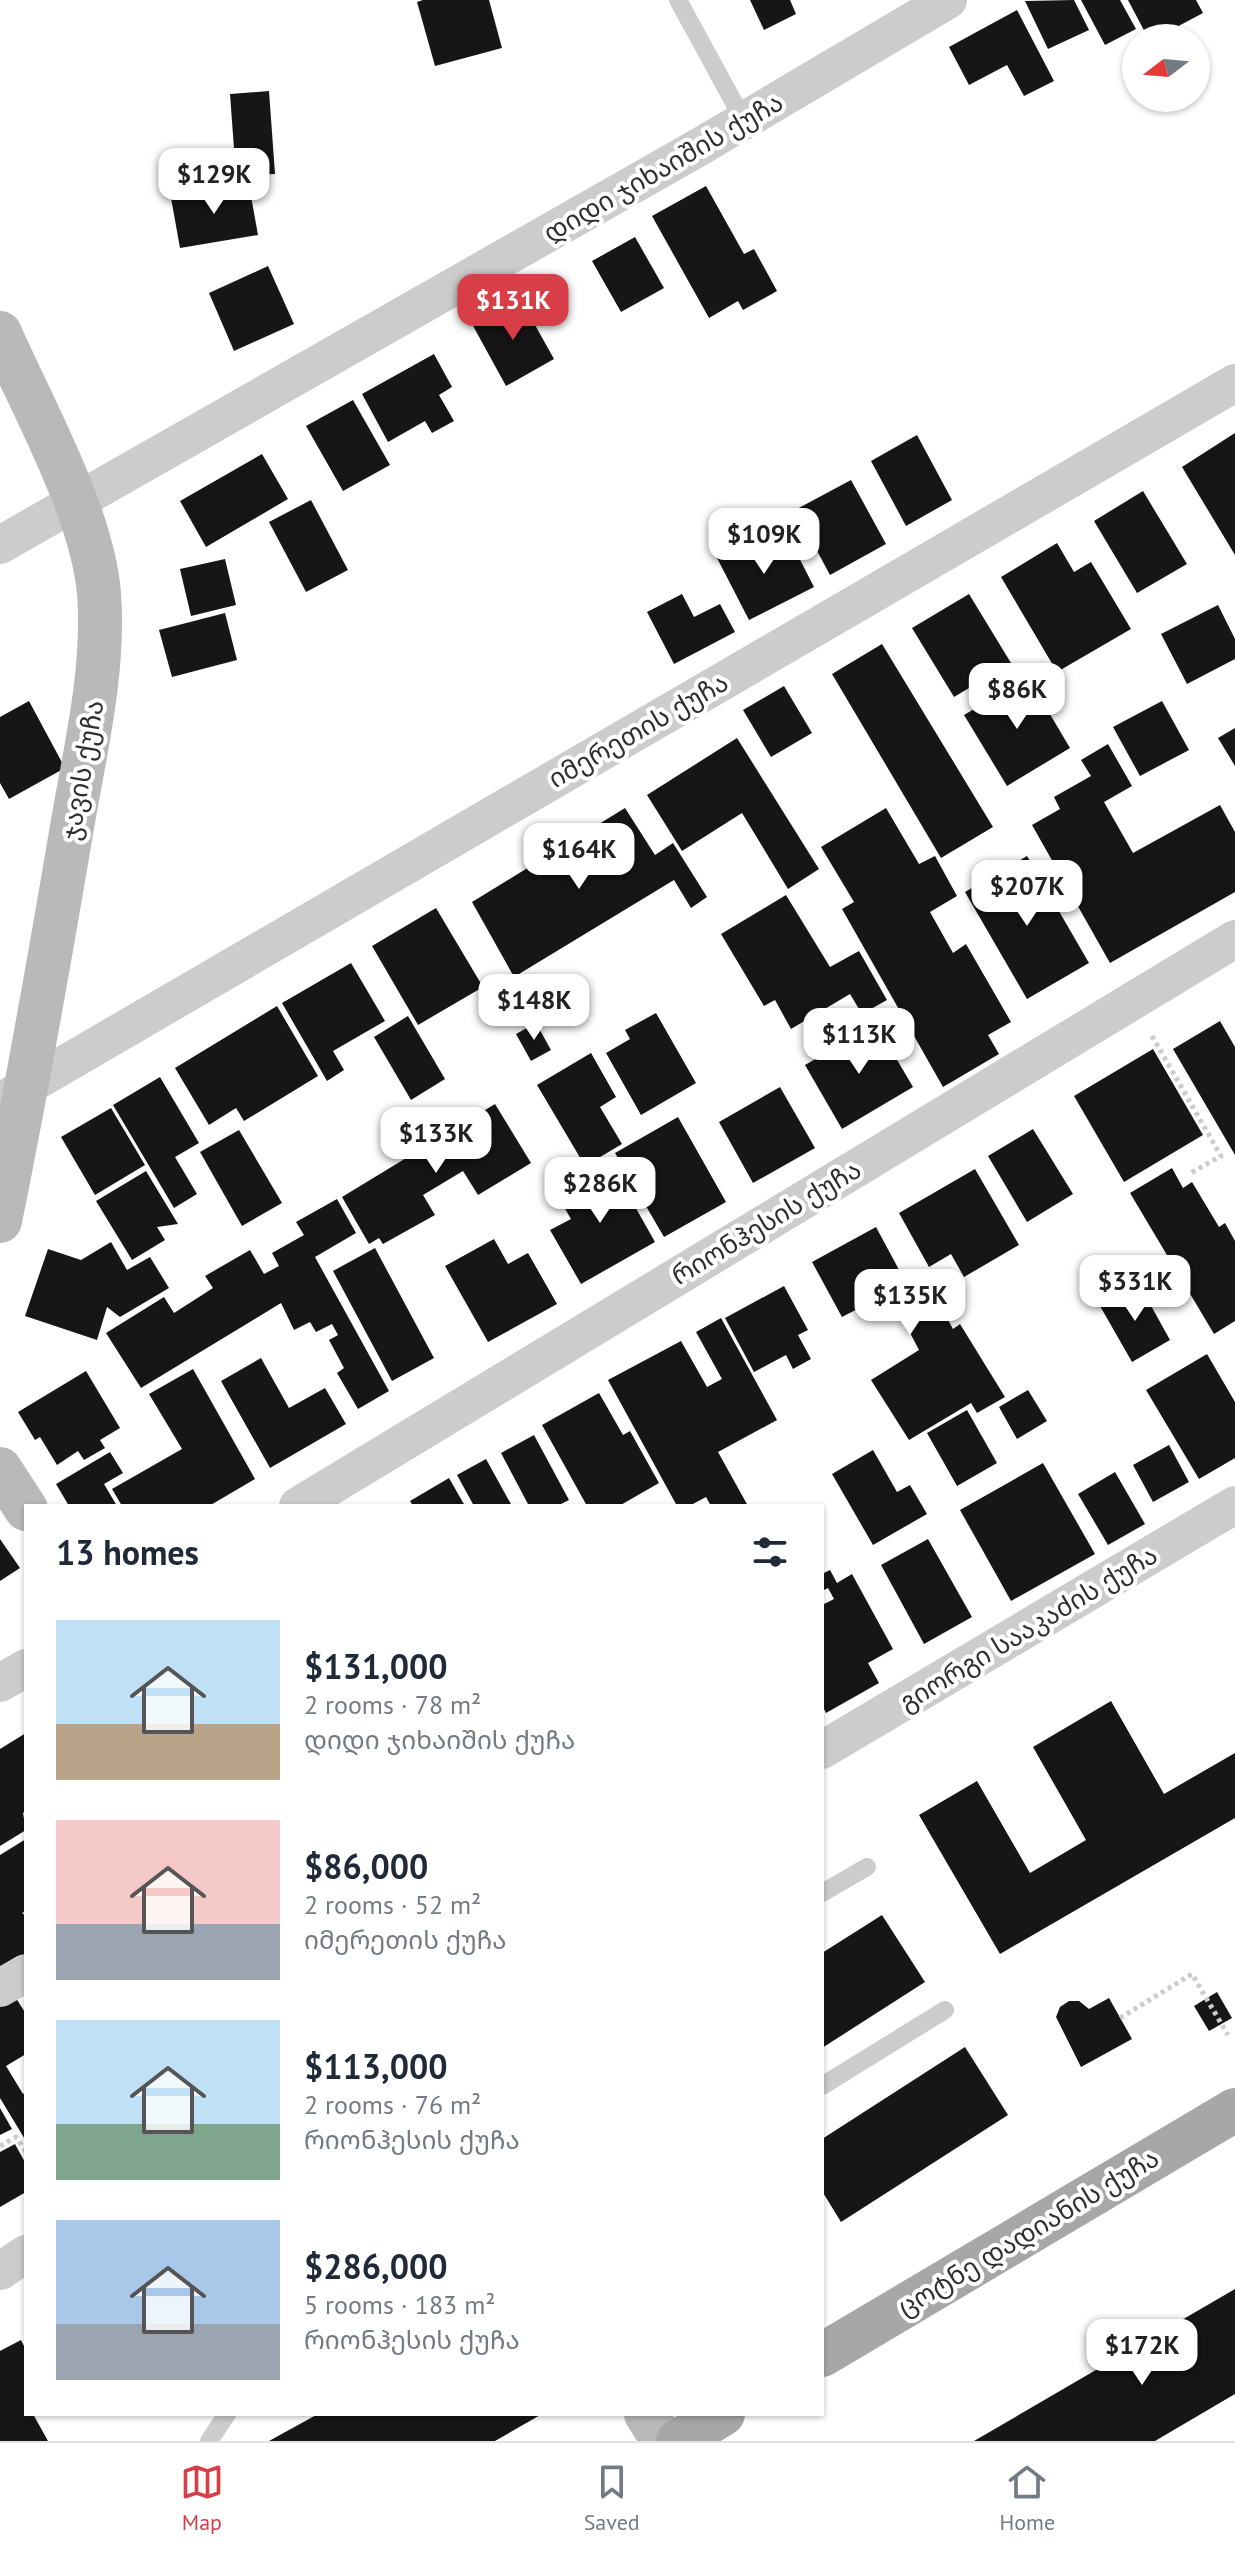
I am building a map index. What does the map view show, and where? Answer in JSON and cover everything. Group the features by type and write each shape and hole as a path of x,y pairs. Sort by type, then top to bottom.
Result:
{"main road":[{"name":"ცოტნე დადიანის ქუჩა","path":"824,2354 1235,2110"},
{"path":"678,2441 720,2416"}],"street":[{"name":"დიდი ჯიხაიშის ქუჩა","path":"0,545 744,121 948,0"},
{"name":"ჯავის ქუჩა","path":"0,333 76,504 99,591 99,673 14,1093 0,1221"},
{"name":"იმერეთის ქუჩა","path":"14,1093 1235,383"},
{"name":"რიონჰესის ქუჩა","path":"301,1504 1235,939"},
{"path":"0,1469 24,1506"},
{"name":"გიორგი სააკაძის ქუჩა","path":"824,1749 1235,1505"},
{"path":"0,1683 24,1669"},
{"path":"0,1988 24,1974"},
{"path":"0,2271 24,2255"},
{"path":"647,2416 663,2441"}],"lane":[{"path":"678,0 744,121"},
{"path":"824,1892 867,1867"},
{"path":"824,2085 945,2010"},
{"path":"209,2441 226,2416"}],"path":[{"path":"1132,1000 1221,1156 1189,1174"},
{"path":"1120,2018 1192,1974 1228,2035"},
{"path":"0,2146 16,2137 24,2149"}],"building":[{"path":"489,0 502,48 435,66 417,2"},
{"path":"750,0 790,0 796,14 764,30"},
{"path":"1074,0 1089,30 1048,49 1025,1"},
{"path":"1081,0 1120,0 1133,24 1122,24 1122,36 1105,45"},
{"path":"1128,0 1196,0 1203,13 1182,24 1141,24"},
{"path":"1017,10 1054,81 1024,96 1007,65 969,85 949,47"},
{"path":"269,91 275,174 236,176 230,94"},
{"path":"249,185 258,235 180,248 171,198"},
{"path":"706,186 744,254 754,249 777,291 743,310 738,301 709,318 652,216"},
{"path":"635,237 664,288 621,312 592,261"},
{"path":"268,266 294,324 234,351 209,293"},
{"path":"520,298 554,359 506,386 472,324"},
{"path":"434,354 452,387 439,395 454,421 432,433 425,421 388,442 362,394"},
{"path":"353,400 390,465 343,491 306,426"},
{"path":"1235,433 1235,555 1182,467"},
{"path":"917,435 952,500 906,526 871,461"},
{"path":"262,454 288,499 206,547 180,501"},
{"path":"851,480 886,544 830,575 795,510"},
{"path":"1143,491 1187,564 1137,593 1094,521"},
{"path":"311,500 348,570 306,592 269,522"},
{"path":"760,534 771,557 793,546 814,587 749,620 716,556"},
{"path":"1057,543 1074,572 1091,562 1131,629 1057,672 1001,577"},
{"path":"225,559 236,605 191,616 180,569"},
{"path":"682,594 694,617 720,604 735,632 674,664 647,612"},
{"path":"969,594 1011,663 954,697 912,628"},
{"path":"1218,605 1235,639 1235,659 1187,684 1161,634"},
{"path":"225,613 237,660 172,677 159,630"},
{"path":"882,644 993,827 941,858 832,674"},
{"path":"1028,677 1070,748 1007,786 964,715"},
{"path":"784,686 812,733 771,757 743,710"},
{"path":"29,701 65,768 9,799 0,783 0,717"},
{"path":"1162,701 1189,750 1140,776 1113,727"},
{"path":"1235,728 1235,766 1218,738"},
{"path":"737,738 819,869 788,889 742,813 682,851 647,795"},
{"path":"1108,744 1132,786 1104,802 1133,853 1220,805 1235,832 1235,892 1110,963 1032,825 1060,809 1054,797 1091,776 1081,760"},
{"path":"625,808 655,855 673,843 707,897 691,908 674,880 514,977 472,902"},
{"path":"886,808 919,864 935,856 957,896 930,912 953,953 966,944 1011,1022 988,1035 999,1054 943,1087 842,909 854,902 821,847"},
{"path":"1027,856 1089,963 1027,999 965,892"},
{"path":"786,895 830,967 859,951 887,1000 862,1014 850,994 791,1029 775,1000 764,1006 721,934"},
{"path":"436,908 483,987 418,1025 372,946"},
{"path":"351,963 385,1021 333,1051 344,1070 327,1081 282,1003"},
{"path":"277,1006 318,1076 244,1121 236,1108 209,1125 175,1068"},
{"path":"656,1013 696,1083 641,1115 606,1053 630,1039 625,1030"},
{"path":"408,1016 445,1079 411,1100 374,1037"},
{"path":"1220,1021 1235,1047 1235,1155 1173,1049"},
{"path":"536,1023 551,1050 531,1061 516,1034"},
{"path":"876,1024 913,1087 842,1129 805,1065"},
{"path":"1153,1049 1203,1135 1124,1182 1074,1096"},
{"path":"591,1053 616,1097 600,1107 622,1144 585,1166 537,1085"},
{"path":"160,1077 199,1143 175,1157 197,1194 174,1208 113,1105"},
{"path":"780,1087 815,1148 753,1183 719,1122"},
{"path":"495,1104 531,1163 478,1195 463,1171 423,1195 435,1215 383,1244 379,1238 369,1244 342,1197"},
{"path":"111,1108 145,1165 95,1195 61,1137"},
{"path":"678,1117 726,1202 664,1237 615,1153"},
{"path":"1033,1129 1073,1194 1027,1222 988,1156"},
{"path":"239,1130 282,1203 242,1226 200,1152"},
{"path":"611,1164 655,1242 581,1284 550,1230 571,1219 557,1195"},
{"path":"1172,1168 1183,1188 1192,1182 1219,1227 1225,1223 1235,1241 1235,1321 1214,1334 1130,1193"},
{"path":"975,1169 1019,1245 964,1277 951,1254 929,1267 899,1213"},
{"path":"146,1171 178,1224 157,1227 165,1240 132,1260 96,1201"},
{"path":"337,1199 356,1233 315,1257 389,1391 358,1409 337,1373 344,1368 329,1340 338,1335 332,1324 316,1332 310,1322 294,1330 281,1303 141,1388 106,1333 164,1297 174,1313 213,1288 205,1276 250,1250 264,1274 279,1266 272,1253 304,1235 296,1222"},
{"path":"876,1227 911,1292 928,1283 953,1329 960,1324 1005,1397 977,1413 971,1403 909,1440 871,1380 919,1350 897,1308 877,1319 869,1303 842,1317 812,1262"},
{"path":"494,1239 508,1264 528,1253 557,1304 488,1342 445,1266"},
{"path":"111,1242 127,1270 150,1257 169,1288 120,1317 107,1307 97,1340 25,1316 48,1249 81,1260"},
{"path":"375,1248 434,1358 392,1381 333,1271"},
{"path":"1139,1284 1170,1340 1132,1362 1100,1306"},
{"path":"784,1286 808,1330 798,1335 811,1359 793,1369 786,1355 754,1372 725,1318"},
{"path":"721,1318 777,1420 718,1452 747,1504 710,1504 706,1497 693,1504 676,1504 608,1380 681,1341 707,1387 722,1379 696,1332"},
{"path":"1207,1354 1235,1402 1235,1458 1199,1479 1146,1390"},
{"path":"261,1358 289,1408 325,1388 346,1424 270,1468 221,1381"},
{"path":"193,1369 255,1479 212,1504 121,1504 112,1489 182,1449 149,1394"},
{"path":"86,1371 120,1428 100,1440 105,1448 84,1460 78,1451 57,1465 40,1437 35,1440 18,1412"},
{"path":"1028,1390 1047,1421 1017,1439 999,1407"},
{"path":"599,1393 623,1435 630,1431 659,1483 622,1504 586,1504 542,1425"},
{"path":"967,1410 997,1463 957,1486 927,1433"},
{"path":"534,1435 569,1500 561,1504 528,1504 501,1453"},
{"path":"1169,1445 1189,1482 1153,1502 1133,1465"},
{"path":"873,1450 897,1492 910,1485 927,1514 873,1545 832,1474"},
{"path":"110,1452 123,1473 104,1484 116,1504 68,1504 56,1484"},
{"path":"486,1459 511,1504 473,1504 457,1475"},
{"path":"1043,1463 1095,1554 1011,1601 960,1510"},
{"path":"1115,1472 1145,1524 1108,1545 1078,1494"},
{"path":"449,1478 464,1504 412,1504 410,1501"},
{"path":"0,1539 20,1568 0,1581"},
{"path":"928,1539 972,1617 924,1644 881,1565"},
{"path":"830,1570 837,1583 852,1574 893,1649 868,1663 879,1683 826,1713 824,1604 834,1599 828,1588 824,1590 824,1573"},
{"path":"1111,1701 1164,1794 1235,1753 1235,1818 1000,1954 919,1815 977,1781 1030,1873 1086,1840 1033,1747"},
{"path":"24,1734 24,1831 0,1846 0,1749"},
{"path":"24,1840 24,1964 0,1978 0,1855"},
{"path":"882,1915 925,1982 824,2047 824,1952"},
{"path":"11,1990 24,2011 24,2055 6,2066 24,2093 24,2138 0,2098 0,1996"},
{"path":"1217,1992 1232,2018 1209,2031 1194,2006"},
{"path":"1109,1998 1132,2039 1081,2067 1056,2017 1060,2007 1069,2001 1079,2001 1089,2009"},
{"path":"965,2047 1008,2115 841,2222 824,2194 824,2138"},
{"path":"0,2108 12,2129 0,2135"},
{"path":"15,2144 24,2160 24,2193 0,2207 0,2152"},
{"path":"1235,2289 1235,2394 1155,2441 974,2441"},
{"path":"21,2340 24,2346 24,2416 34,2416 48,2441 0,2441 0,2351"},
{"path":"314,2416 539,2416 495,2441 269,2441"}]}
